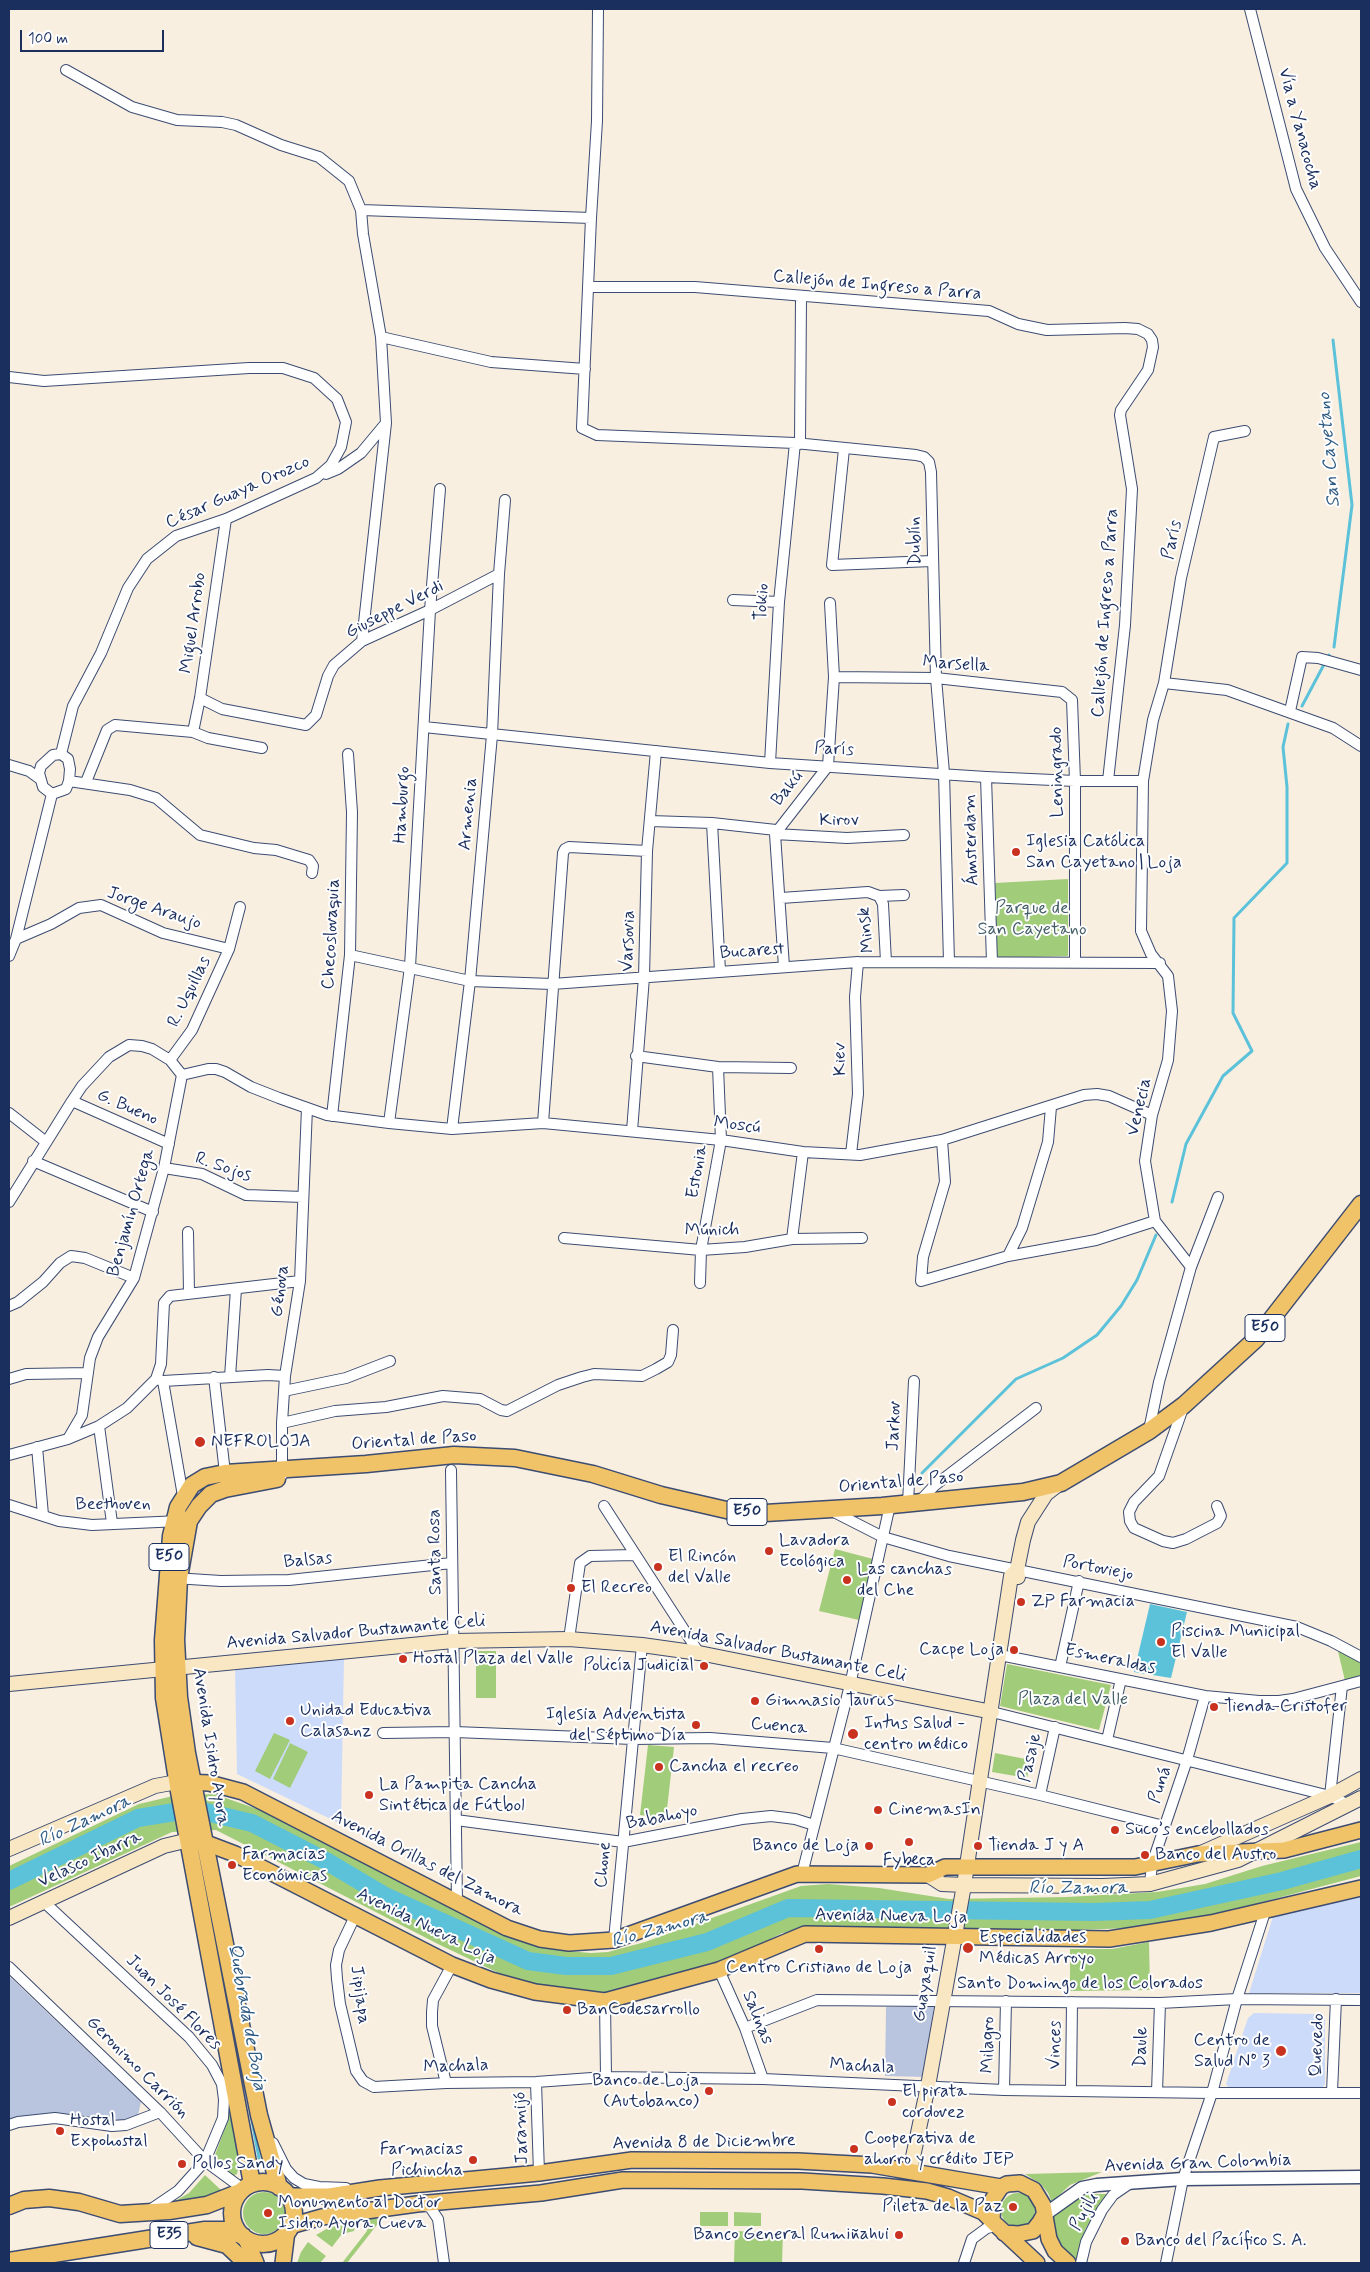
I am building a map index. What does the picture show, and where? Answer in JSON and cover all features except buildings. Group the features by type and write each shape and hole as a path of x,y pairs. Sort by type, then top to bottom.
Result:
{"highway":[{"name":"Oriental de Paso","path":"338,1466 454,1455 495,1455 593,1474 661,1495 734,1512 766,1513 830,1510 1023,1492 1060,1483 1149,1431 1184,1405 1256,1339 1361,1204"},
{"name":"Avenida Isidro Ayora","path":"283,2191 259,2115 185,1784 167,1726 174,1578 171,1536 182,1521 211,1494 282,1474 338,1466"},
{"name":"Avenida Isidro Ayora","path":"182,1521 178,1507 183,1496 192,1486 205,1477 225,1473 282,1474"},
{"name":"Avenida Isidro Ayora","path":"196,1837 245,2188"},
{"name":"E35","path":"9,2206 24,2200 49,2198 79,2202 120,2214 208,2205 245,2188 268,2183 283,2191"},
{"path":"244,2238 236,2228 232,2212 234,2201 245,2188"},
{"path":"283,2191 293,2213 289,2228"},
{"name":"E35","path":"9,2262 175,2233 215,2230 226,2230 259,2244 268,2243 281,2238 289,2228"},
{"path":"175,2233 214,2240 227,2245 246,2263"}],"main road":[{"name":"Guayaquil","path":"910,2171 928,2086 953,1937 964,1885 1000,1655 1005,1648 1018,1578 1017,1570 1028,1522 1046,1494 1060,1483"},
{"name":"Avenida Salvador Bustamante Celi","path":"9,1684 453,1640 569,1639 642,1645 699,1653 850,1685 992,1712"},
{"path":"1198,1854 1330,1796 1361,1779"},
{"path":"9,1849 155,1786 185,1784"},
{"name":"Avenida Orillas del Zamora","path":"185,1784 227,1786 243,1792 507,1928 540,1939 570,1943 614,1940 802,1874 928,1875 945,1867 1135,1867 1198,1854 1284,1850 1361,1830"},
{"path":"1256,1852 1355,1801"},
{"name":"Velasco Ibarra","path":"9,1918 164,1846 196,1837"},
{"name":"Avenida Nueva Loja","path":"196,1837 235,1854 356,1914 452,1964 491,1980 535,1992 606,2001 719,1970 806,1934 1109,1939 1211,1923 1265,1912 1361,1888"},
{"name":"Avenida Orillas del Zamora","path":"928,1875 942,1884 964,1885 1102,1886 1150,1884 1238,1860 1256,1852"},
{"name":"Avenida 8 de Diciembre","path":"283,2191 329,2196 380,2188 539,2173 632,2160 798,2161 872,2165 1001,2187"},
{"name":"Avenida 8 de Diciembre","path":"289,2228 322,2217 417,2204 541,2193 623,2180 802,2181 927,2191 963,2202 983,2212 1037,2263"},
{"path":"1044,2215 1033,2231 1018,2234 997,2227 992,2205 1001,2187 1012,2183 1029,2186 1040,2198 1043,2205 1049,2239 1055,2251 1068,2263"},
{"path":"283,2263 289,2228"},
{"path":"244,2238 256,2263"}],"street":[{"path":"381,337 491,362 585,369 590,218 597,120 598,9"},
{"name":"Vía a Yanacocha","path":"1250,9 1296,189 1325,248 1361,302"},
{"path":"66,70 132,107 177,120 222,122 236,125 281,145 319,157 349,181 361,210 364,244 381,337 386,423 362,641"},
{"path":"361,210 590,218"},
{"name":"Callejón de Ingreso a Parra","path":"589,287 695,287 989,312 1018,324 1047,330 1131,328 1148,334 1152,340 1153,348 1148,370 1121,410 1120,415 1132,489 1125,625 1108,781"},
{"name":"Tokio","path":"770,763 778,602 798,444 801,297"},
{"name":"César Guaya Orozco","path":"9,377 44,381 249,368 283,368 314,378 337,399 346,422 341,447 331,465 316,478 226,519 176,536 147,559 128,588 101,653 74,706 61,754"},
{"name":"Dublín","path":"585,369 582,428 597,435 798,444 916,455 924,457 929,462 931,472 936,678 944,773 948,962"},
{"path":"316,478 338,469 361,453 386,423"},
{"name":"París","path":"424,727 770,763 986,777 1075,781 1143,781 1153,720 1164,683 1181,578 1214,437 1245,431"},
{"path":"844,449 832,565 932,561"},
{"name":"Hamburgo","path":"389,1122 410,967 430,610 440,489"},
{"name":"Armenia","path":"452,1129 470,981 492,734 499,574 505,500"},
{"name":"Miguel Arrobo","path":"193,732 200,698 226,519"},
{"name":"Giuseppe Verdi","path":"200,698 222,709 306,725 316,715 328,676 334,665 362,641 430,610 499,574"},
{"path":"733,600 778,602"},
{"name":"Bakú","path":"784,966 781,898 775,832 828,766 834,677 830,603"},
{"path":"1290,711 1302,657 1318,658 1361,670"},
{"name":"Marsella","path":"834,677 936,678 1062,692 1072,700"},
{"path":"1164,683 1227,690 1333,728 1361,746"},
{"name":"Leningrado","path":"1072,700 1075,781 1075,962"},
{"path":"86,782 110,726 115,725 193,732 208,738 262,748"},
{"name":"Varsovia","path":"632,1131 636,1056 644,977 647,851 656,751"},
{"path":"29,771 41,766 53,755 61,754 68,759 70,769 66,789 52,794"},
{"name":"Checoslovaquia","path":"332,1116 350,955 352,812 348,754"},
{"path":"9,765 29,771 40,779"},
{"path":"41,766 40,779 43,787 52,794"},
{"name":"Ámsterdam","path":"986,777 992,962"},
{"path":"69,781 130,790 156,798 200,834 254,848 276,850 309,860 313,866 312,873"},
{"name":"Venecia","path":"1143,781 1141,931 1151,954 1160,963 1168,976 1172,1011 1168,1060 1152,1115 1146,1161 1155,1221 1191,1267"},
{"path":"9,956 16,939 52,794"},
{"name":"Kirov","path":"650,821 712,823 802,837 847,838 904,835"},
{"path":"712,823 720,971"},
{"path":"543,1123 552,984 565,849 569,847 647,851"},
{"path":"781,898 868,892 879,896 904,895"},
{"name":"Minsk","path":"879,896 883,904 886,962"},
{"name":"Jorge Araujo","path":"16,939 51,924 79,908 101,905 163,933 229,949"},
{"name":"R. Uquillas","path":"170,1060 192,1030 229,949 240,907"},
{"name":"Bucarest","path":"350,955 470,981 552,984 858,962 1160,963"},
{"name":"Kiev","path":"851,1154 858,1094 855,997 858,962"},
{"path":"9,1202 11,1190 46,1142 82,1086 109,1057 129,1045 152,1049 170,1060 182,1074"},
{"path":"636,1056 718,1067 791,1068"},
{"name":"Estonia","path":"700,1283 701,1250 721,1140 718,1067"},
{"name":"Moscú","path":"182,1074 216,1069 252,1087 332,1116 452,1129 543,1123 721,1140 803,1152 874,1154 942,1140 1084,1095 1109,1096 1152,1115"},
{"name":"Benjamín Ortega","path":"68,1439 82,1415 90,1358 98,1337 134,1278 164,1168 182,1074"},
{"name":"G. Bueno","path":"72,1101 169,1144"},
{"path":"1008,1256 1022,1228 1048,1142 1051,1107"},
{"name":"Génova","path":"282,1474 282,1423 285,1376 300,1282 307,1108"},
{"path":"9,1113 46,1142"},
{"path":"942,1140 945,1182 923,1257 921,1282 1008,1256 1096,1240 1155,1221"},
{"path":"792,1239 803,1152"},
{"path":"33,1161 153,1212"},
{"name":"R. Sojos","path":"164,1168 202,1174 246,1195 303,1198"},
{"path":"1149,1431 1160,1382 1191,1267 1218,1198"},
{"path":"188,1232 189,1293"},
{"name":"Múnich","path":"564,1238 701,1250 745,1247 792,1239 862,1238"},
{"path":"13,1304 43,1282 60,1263 71,1256 85,1258 134,1278"},
{"path":"183,1496 160,1380 164,1303 170,1296 189,1293 300,1282"},
{"path":"230,1377 236,1289"},
{"path":"282,1423 335,1411 386,1407 443,1396 480,1399 501,1410 507,1411 558,1384 582,1377 594,1374 642,1376 668,1362 671,1355 673,1330"},
{"path":"284,1391 346,1378 390,1361"},
{"path":"9,1379 26,1374 88,1372"},
{"path":"9,1455 68,1439 99,1426 127,1408 160,1380 285,1376"},
{"path":"214,1377 225,1473"},
{"name":"Jarkov","path":"913,1502 914,1381"},
{"path":"1184,1405 1159,1476 1134,1502 1129,1512 1130,1521 1134,1528 1163,1542 1173,1543 1186,1539 1218,1523 1221,1516 1217,1506"},
{"path":"913,1502 1036,1408"},
{"path":"99,1426 112,1523"},
{"path":"37,1447 43,1515"},
{"name":"Santa Rosa","path":"451,1470 457,1903"},
{"name":"Beethoven","path":"9,1505 59,1520 92,1525 182,1521"},
{"path":"802,1874 850,1685 890,1505"},
{"path":"604,1506 699,1653"},
{"name":"Portoviejo","path":"830,1510 883,1537 949,1556 1298,1627 1331,1641 1361,1657"},
{"path":"569,1639 580,1563 590,1556 634,1555"},
{"name":"Balsas","path":"174,1578 221,1581 289,1580 452,1563"},
{"path":"1060,1667 1078,1581"},
{"name":"Chone","path":"614,1940 642,1645"},
{"name":"Esmeraldas","path":"1000,1655 1205,1696 1280,1702 1361,1680"},
{"path":"1107,1740 1121,1679"},
{"path":"1330,1796 1342,1686"},
{"name":"Puná","path":"1150,1884 1152,1864 1187,1760 1205,1696"},
{"name":"Avenida Salvador Bustamante Celi","path":"992,1712 1355,1801"},
{"name":"Pasaje","path":"1040,1795 1055,1727"},
{"name":"Cuenca","path":"383,1733 455,1732 633,1739 719,1738 833,1748 1040,1795 1164,1826"},
{"name":"Babahoyo","path":"456,1820 622,1842 742,1819 771,1816 795,1819 814,1825"},
{"name":"Juan José Flores","path":"44,1902 189,2037 212,2065 222,2084 224,2100 223,2118 205,2161 178,2191 147,2212"},
{"path":"1166,2263 1183,2180 1212,2093 1237,1999 1265,1912"},
{"name":"Jipijapa","path":"356,1914 339,1950 336,1965 340,2004 356,2071 363,2081"},
{"path":"446,2083 432,2026 432,2012 433,2000 452,1964"},
{"name":"Geronimo Carrión","path":"9,1967 160,2112 205,2161 245,2188"},
{"name":"Salinas","path":"719,1970 745,2028 763,2079"},
{"name":"Santo Domingo de los Colorados","path":"745,2028 817,2000 1160,2003 1237,1999 1361,2000"},
{"name":"Quevedo","path":"1332,2092 1336,1999"},
{"path":"606,2001 606,2077"},
{"name":"Milagro","path":"1004,2090 1006,2001"},
{"name":"Vinces","path":"1071,2089 1072,2002"},
{"name":"Daule","path":"1157,2092 1160,2003"},
{"name":"Machala","path":"363,2081 374,2087 446,2083 536,2082 606,2077 763,2079 1004,2090 1071,2089 1212,2093 1361,2093"},
{"name":"Jaramijó","path":"536,2082 539,2173"},
{"path":"9,2125 18,2122 55,2118 112,2126 126,2125 160,2112"},
{"path":"259,2115 286,2169 294,2178 304,2184 319,2188 380,2188"},
{"name":"Avenida Gran Colombia","path":"1044,2215 1082,2188 1097,2185 1183,2180 1361,2177"},
{"name":"Pujili","path":"1081,2263 1086,2242 1102,2210 1113,2195 1129,2184"},
{"path":"417,2204 430,2207 438,2219 444,2263"},
{"path":"964,2263 972,2239 987,2228 997,2227"}],"shaded area":[{"name":"Unidad Educativa Calasanz","path":"344,1658 341,1824 237,1774 235,1668"},
{"path":"1361,1891 1361,1993 1249,1993 1274,1913"},
{"path":"9,1976 141,2102 138,2115 113,2127 58,2115 26,2116 9,2123"},
{"path":"886,2007 934,2007 924,2077 885,2076"},
{"name":"Centro de Salud Nº 3","path":"1254,2013 1320,2014 1325,2018 1325,2084 1322,2088 1229,2088 1226,2084 1248,2018"}],"green space":[{"name":"Parque de San Cayetano","path":"1068,879 1068,956 997,958 995,883"},
{"name":"Las canchas del Che","path":"835,1549 873,1559 859,1620 819,1611"},
{"path":"1336,1643 1361,1657 1361,1681 1346,1685"},
{"path":"476,1651 496,1651 496,1698 476,1698"},
{"name":"Plaza del Valle","path":"1007,1664 1111,1685 1099,1730 1000,1706"},
{"path":"274,1733 290,1740 270,1779 255,1771"},
{"path":"290,1743 308,1752 290,1788 273,1779"},
{"name":"Cancha el recreo","path":"648,1745 674,1747 666,1818 640,1815"},
{"path":"995,1753 1031,1760 1027,1778 992,1772"},
{"path":"214,1794 263,1811 523,1941 556,1950 591,1953 608,1952 645,1942 801,1886 828,1884 879,1888 949,1899 1067,1897 1157,1892 1205,1884 1262,1866 1361,1842 1361,1876 1202,1918 1134,1928 1044,1931 843,1929 782,1933 725,1963 594,1997 509,1978 438,1944 216,1830 172,1832 9,1907 9,1866 139,1804 173,1796"},
{"path":"1149,1942 1150,1990 1070,1991 1070,1949 1112,1949"},
{"path":"230,2098 240,2161 237,2174 234,2176 216,2162 215,2155 229,2117"},
{"path":"1102,2172 1070,2185 1052,2202 1041,2184 1025,2174"},
{"path":"205,2175 221,2190 205,2197 175,2201 189,2193"},
{"path":"268,2192 276,2195 282,2201 285,2213 282,2225 276,2231 260,2234 252,2231 246,2225 243,2209 246,2201 252,2195"},
{"path":"1018,2193 1025,2194 1030,2198 1034,2203 1034,2217 1030,2222 1025,2226 1018,2227 1011,2226 1006,2222 1002,2217 1001,2210 1002,2203 1006,2198 1011,2194"},
{"path":"1090,2194 1107,2194 1086,2228 1079,2248 1077,2263 1074,2263 1058,2242 1053,2225 1053,2216 1073,2199"},
{"path":"700,2212 728,2212 728,2226 700,2226"},
{"path":"734,2212 761,2213 761,2226 734,2226"},
{"path":"371,2216 380,2221 347,2263 342,2263 367,2231 365,2217"},
{"path":"353,2224 355,2227 354,2231 342,2234 332,2247 316,2235 330,2227"},
{"path":"735,2231 783,2233 782,2263 734,2262"},
{"path":"308,2242 326,2256 320,2263 297,2263 301,2252"}],"water":[{"name":"Piscina Municipal El Valle","path":"1150,1604 1187,1612 1171,1678 1134,1672"}],"waterway":[{"name":"San Cayetano","path":"1333,340 1352,505 1334,647"},
{"name":"San Cayetano","path":"1302,706 1329,655"},
{"name":"San Cayetano","path":"1172,1202 1186,1144 1223,1076 1252,1051 1233,1013 1234,918 1287,863 1287,787 1283,747 1288,724"},
{"name":"San Cayetano","path":"922,1473 1016,1379 1063,1358 1097,1335 1121,1306 1137,1280 1156,1235"},
{"name":"Río Zamora","path":"9,1881 138,1818 193,1809 252,1823 326,1861 385,1896 528,1961 566,1966 611,1966 707,1942 788,1908 1094,1912 1150,1910 1282,1881 1361,1859"},
{"name":"Quebrada de Borja","path":"251,2115 259,2158"}],"place":[{"name":"Iglesia Católica San Cayetano | Loja","path":"1016,852"},
{"name":"NEFROLOJA","path":"200,1442"},
{"name":"Lavadora Ecológica","path":"769,1551"},
{"name":"El Rincón del Valle","path":"658,1567"},
{"name":"Las canchas del Che","path":"847,1580"},
{"name":"El Recreo","path":"571,1588"},
{"name":"ZP Farmacia","path":"1021,1602"},
{"name":"Piscina Municipal El Valle","path":"1161,1642"},
{"name":"Cacpe Loja","path":"1014,1650"},
{"name":"Hostal Plaza del Valle","path":"403,1659"},
{"name":"Policía Judicial","path":"704,1666"},
{"name":"Gimnasio Taurus","path":"755,1701"},
{"name":"Tienda Cristofer","path":"1214,1707"},
{"name":"Unidad Educativa Calasanz","path":"290,1721"},
{"name":"Iglesia Adventista del Séptimo Día","path":"696,1725"},
{"name":"Intus Salud - centro médico","path":"853,1734"},
{"name":"Cancha el recreo","path":"659,1767"},
{"name":"La Pampita Cancha Sintética de Fútbol","path":"369,1795"},
{"name":"CinemasIn","path":"878,1810"},
{"name":"Suco’s encebollados","path":"1115,1830"},
{"name":"Fybeca","path":"909,1842"},
{"name":"Banco de Loja","path":"869,1846"},
{"name":"Tienda J y A","path":"978,1846"},
{"name":"Banco del Austro","path":"1145,1855"},
{"name":"Farmacias Económicas","path":"232,1865"},
{"name":"Especialidades Médicas Arroyo","path":"968,1948"},
{"name":"Centro Cristiano de Loja","path":"819,1949"},
{"name":"BanCodesarrollo","path":"567,2010"},
{"name":"Centro de Salud Nº 3","path":"1281,2051"},
{"name":"Banco de Loja (Autobanco)","path":"709,2091"},
{"name":"El pirata cordovez","path":"892,2102"},
{"name":"Hostal Expohostal","path":"60,2131"},
{"name":"Cooperativa de ahorro y crédito JEP","path":"854,2149"},
{"name":"Farmacias Pichincha","path":"473,2160"},
{"name":"Pollos Sandy","path":"182,2164"},
{"name":"Pileta de la Paz","path":"1013,2207"},
{"name":"Monumento al Doctor Isidro Ayora Cueva","path":"268,2213"},
{"name":"Banco General Rumiñahui","path":"899,2235"},
{"name":"Banco del Pacífico S. A.","path":"1125,2241"}]}
